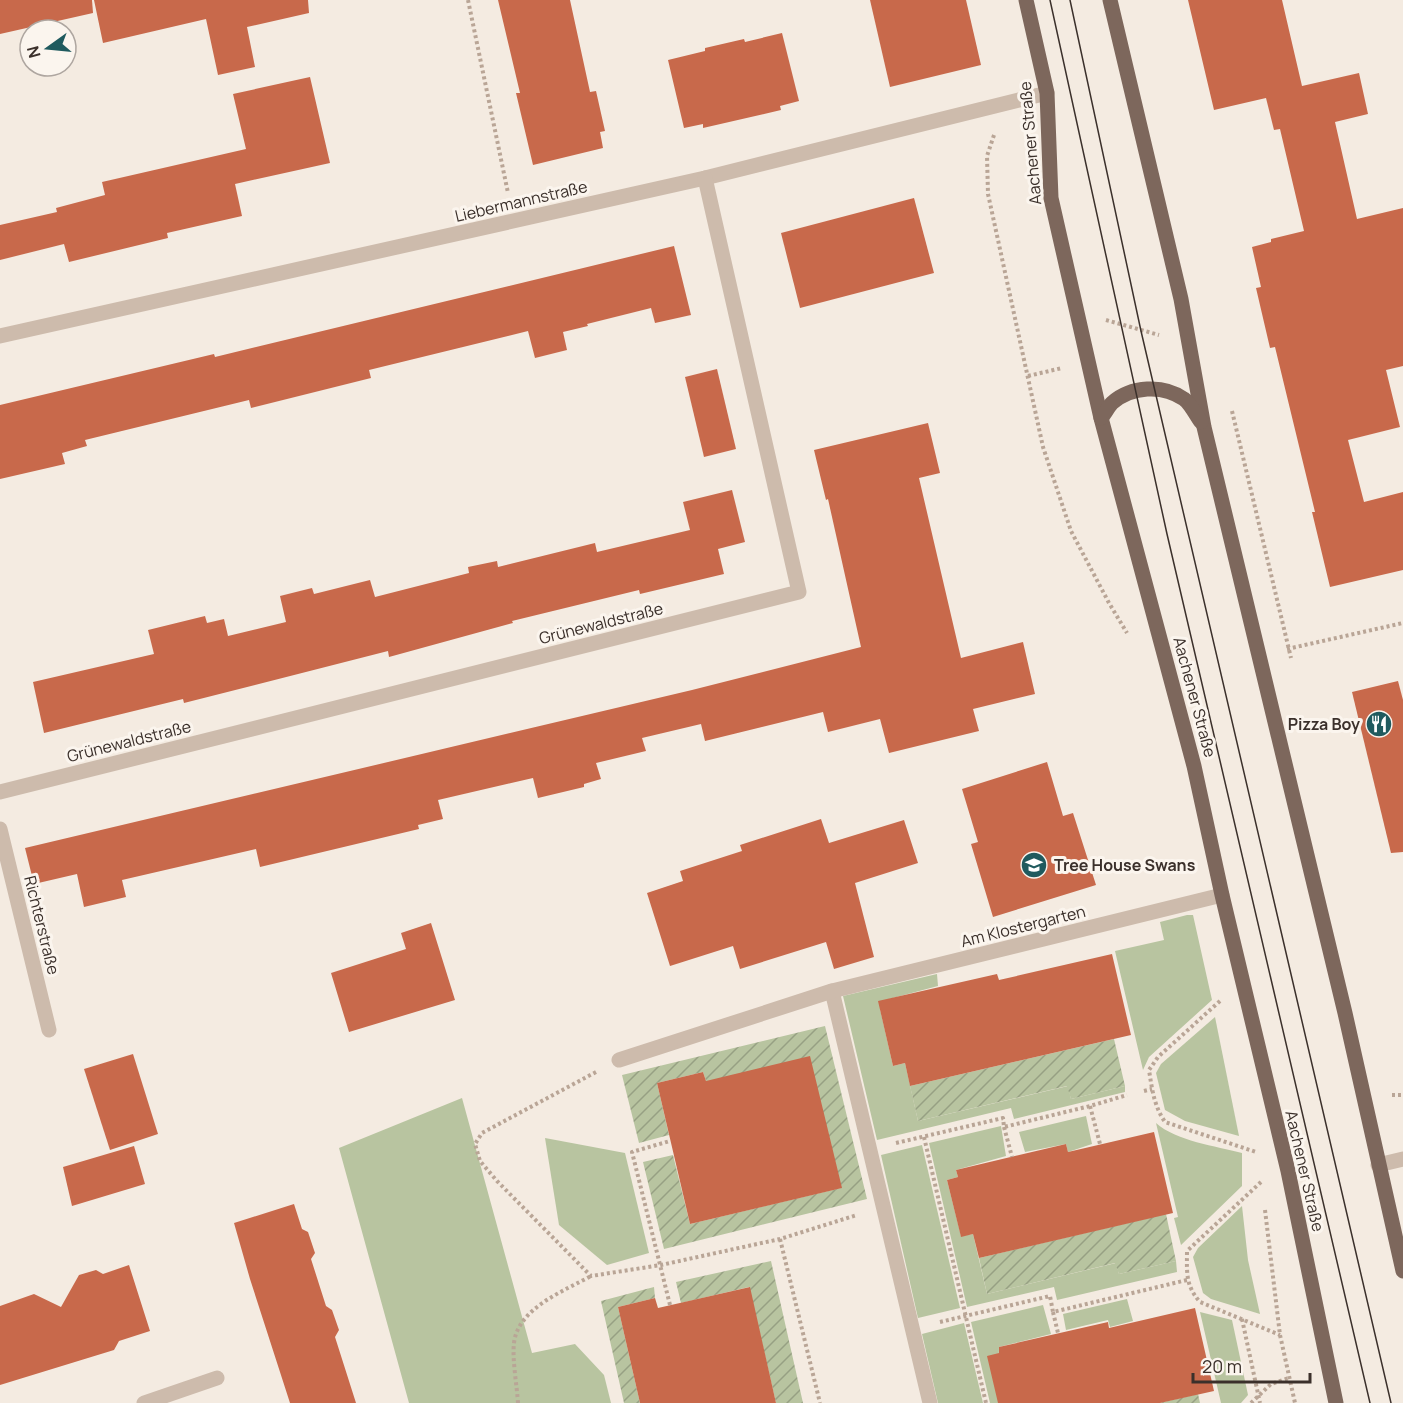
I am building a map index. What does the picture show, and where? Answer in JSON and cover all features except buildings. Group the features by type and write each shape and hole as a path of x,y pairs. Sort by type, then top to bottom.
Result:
{"main road":[{"name":"Aachener Straße","path":"1026,0 1047,93 1051,198 1101,418 1194,766 1222,895 1288,1171 1336,1403"},
{"path":"1110,0 1181,299 1204,426 1345,1013 1403,1271"},
{"path":"1101,418 1113,403 1128,393 1161,389 1185,399 1204,426"}],"street":[{"name":"Liebermannstraße","path":"0,336 705,178 1047,93"},
{"name":"Grünewaldstraße","path":"0,792 799,592 705,178"},
{"name":"Richterstraße","path":"0,829 49,1030"},
{"name":"Am Klostergarten","path":"618,1060 832,991 1222,895"},
{"path":"832,991 930,1403"},
{"path":"1378,1165 1403,1159"},
{"path":"144,1403 217,1378"}],"path":[{"path":"468,0 514,221"},
{"path":"1005,103 987,156 988,194 1043,447 1071,531 1109,603 1131,638"},
{"path":"1104,328 1102,319 1166,337"},
{"path":"1028,376 1089,361"},
{"path":"1259,655 1403,623"},
{"path":"1221,1001 1158,1057 1149,1070 1152,1089 1158,1111 1165,1122 1257,1152"},
{"path":"591,1276 497,1181 480,1161 476,1144 482,1133 618,1060"},
{"path":"1144,1090 1152,1089"},
{"path":"1004,1127 1127,1095"},
{"path":"1090,1106 1100,1144"},
{"path":"871,1149 1003,1118 1012,1156"},
{"path":"924,1137 987,1403"},
{"path":"670,1141 632,1152 670,1305"},
{"path":"1254,1141 1258,1162"},
{"path":"1260,1172 1263,1193"},
{"path":"1262,1181 1187,1251 1188,1280 1191,1292 1200,1302 1280,1335"},
{"path":"1264,1205 1280,1335 1295,1403"},
{"path":"518,1403 514,1342 524,1319 548,1300 591,1276 661,1265 780,1239 884,1206"},
{"path":"780,1239 820,1403"},
{"path":"1053,1312 1188,1280"},
{"path":"913,1328 1050,1296 1058,1333"},
{"path":"1242,1318 1260,1403"},
{"path":"1251,1403 1271,1384 1289,1377"}],"green space":[{"path":"1193,915 1212,1000 1149,1057 1143,1070 1115,951 1164,940 1160,922"},
{"path":"937,974 938,986 889,999 890,1006 880,1009 893,1066 905,1063 918,1121 1068,1086 1071,1099 1125,1086 1125,1092 1014,1119 1011,1108 877,1140 843,996"},
{"path":"1215,1017 1239,1136 1185,1121 1165,1110 1156,1073 1161,1064"},
{"path":"825,1026 867,1199 664,1249 643,1162 673,1155 690,1224 841,1188 706,1081 703,1072 657,1083 669,1135 639,1143 622,1075"},
{"path":"1114,1039 1125,1086 1071,1099 1067,1086 918,1121 910,1086"},
{"path":"462,1098 532,1353 575,1344 604,1375 611,1403 409,1403 339,1148"},
{"path":"1086,1116 1092,1144 1068,1152 1066,1144 1025,1152 1019,1132"},
{"path":"1156,1123 1185,1139 1242,1153 1242,1186 1181,1245 1174,1218 1178,1217"},
{"path":"1001,1126 1006,1156 956,1170 958,1177 947,1180 961,1236 973,1234 987,1294 1116,1263 1119,1274 1176,1261 1177,1272 1057,1300 1054,1287 967,1307 929,1143"},
{"path":"545,1138 625,1153 649,1253 607,1265 559,1225"},
{"path":"922,1145 960,1308 918,1318 881,1155"},
{"path":"1242,1206 1248,1260 1260,1314 1211,1299 1203,1293 1193,1257 1198,1248"},
{"path":"1166,1214 1176,1261 1119,1274 1115,1263 987,1294 979,1258"},
{"path":"771,1261 803,1403 776,1403 749,1287 681,1303 676,1282"},
{"path":"654,1287 655,1298 618,1307 640,1403 624,1403 601,1301"},
{"path":"1127,1299 1133,1321 1110,1327 1108,1320 1066,1330 1063,1314"},
{"path":"1043,1305 1051,1334 999,1347 998,1403 990,1403 971,1322"},
{"path":"1200,1312 1232,1320 1248,1395 1241,1403 1221,1403"},
{"path":"964,1323 983,1403 938,1403 922,1334"},
{"path":"1198,1394 1200,1403 1159,1403"}],"tram line":[{"path":"1050,0 1167,534 1370,1403"},
{"path":"1070,0 1141,331 1391,1403"}],"place":[{"name":"Pizza Boy","path":"1379,724"},
{"name":"Tree House Swans","path":"1034,865"}]}
